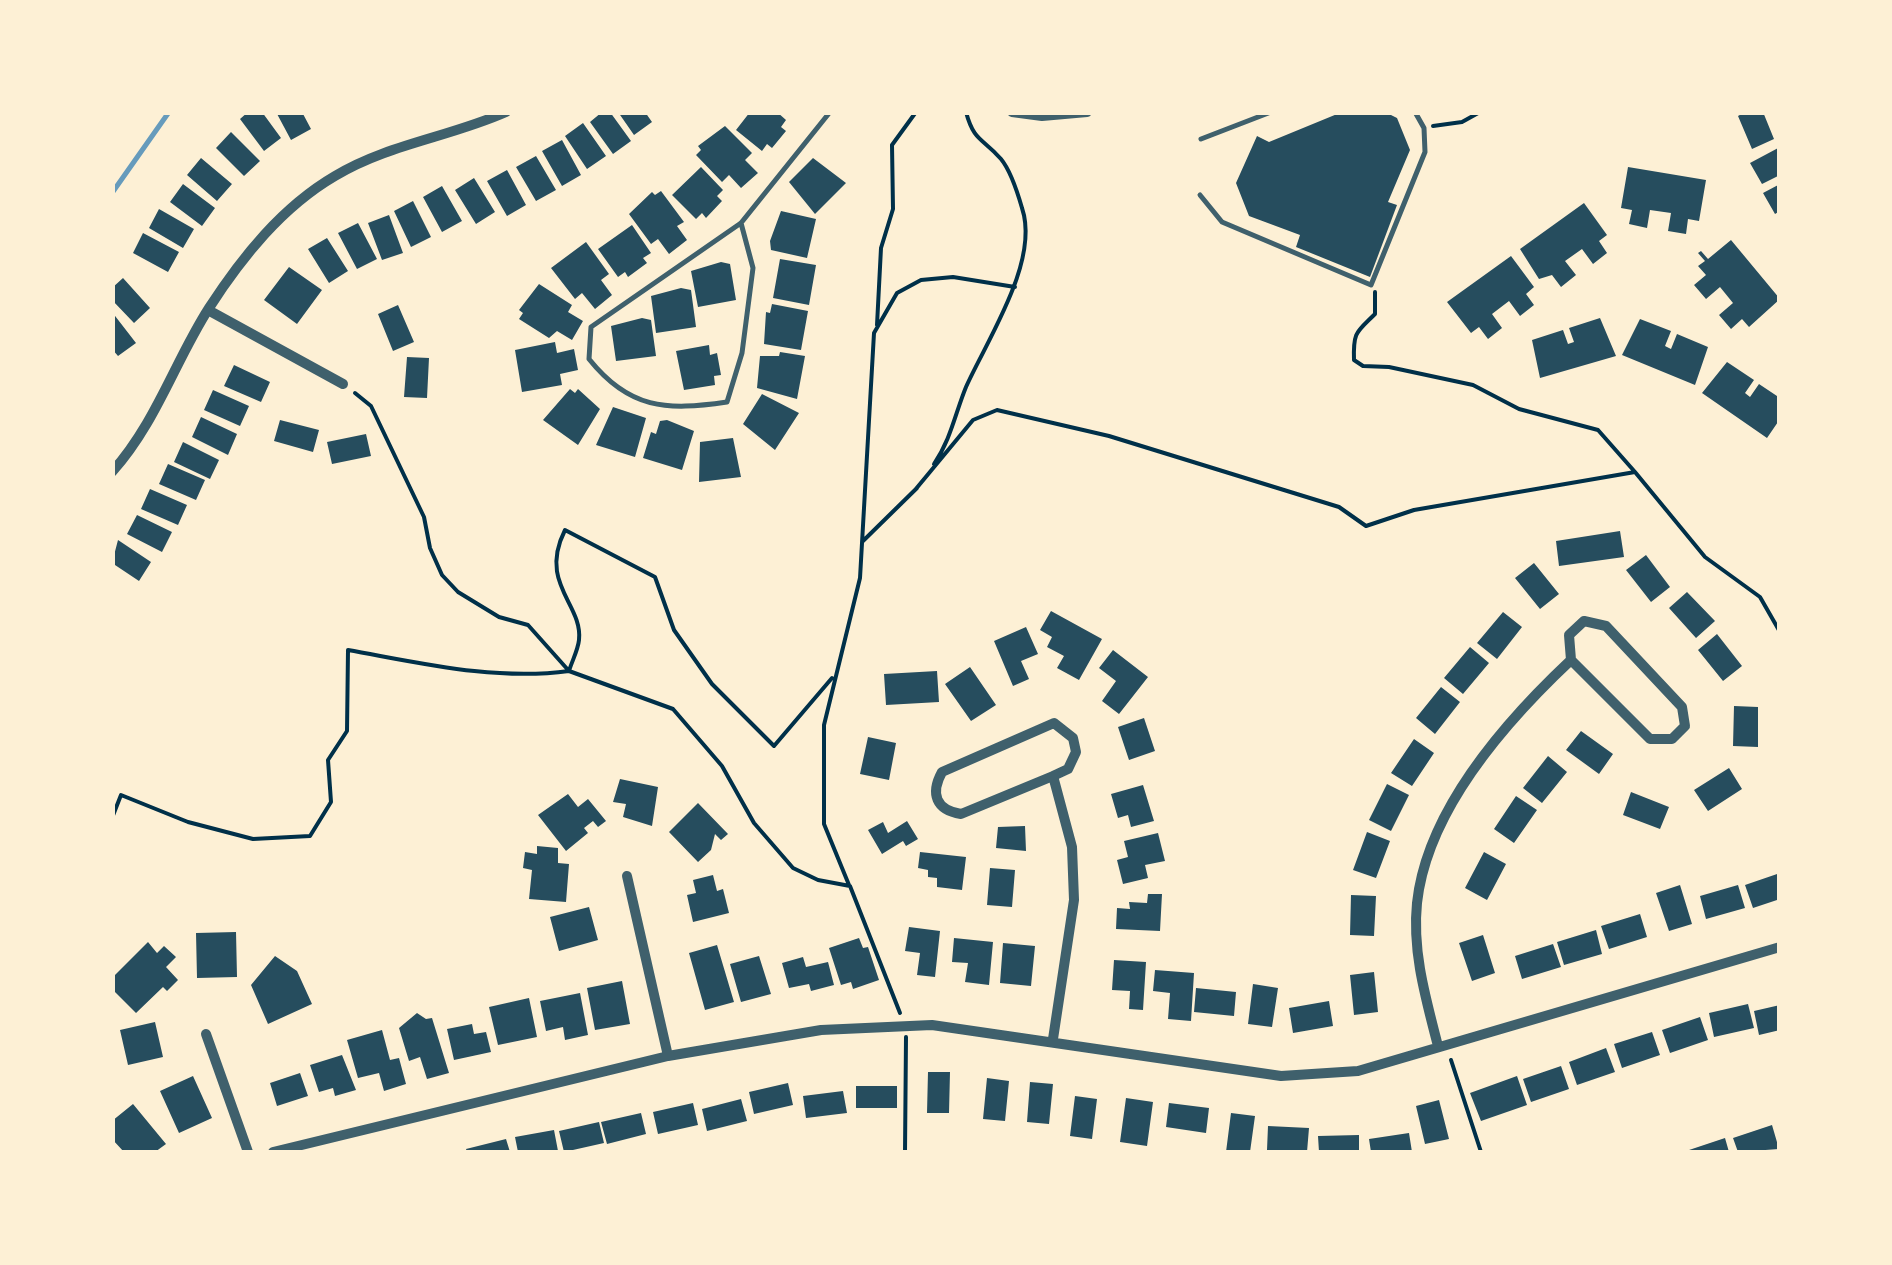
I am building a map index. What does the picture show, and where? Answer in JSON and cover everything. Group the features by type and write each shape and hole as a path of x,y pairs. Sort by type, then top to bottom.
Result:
{"street":[{"path":"112,472 145,428 208,310 282,214 335,175 397,148 470,128 506,112"},
{"path":"1012,112 1087,112"},
{"path":"208,310 344,384"},
{"path":"1584,621 1606,626 1682,707 1686,726 1672,739 1650,739 1571,660 1569,634 1584,621"},
{"path":"1438,1046 1417,945 1417,901 1428,856 1456,799 1487,755 1542,687 1571,660"},
{"path":"1054,723 1073,738 1076,752 1068,769 1053,776 961,814 946,812 936,800 934,786 942,772 1054,723"},
{"path":"1053,776 1072,847 1074,900 1053,1039"},
{"path":"627,876 668,1056"},
{"path":"273,1152 668,1056 821,1030 932,1025 1053,1039 1281,1076 1358,1071 1780,947"},
{"path":"206,1034 248,1152"}],"lane":[{"path":"741,223 753,268 742,353 727,402 678,409 613,390 588,359 591,327 741,223 830,112"},
{"path":"1201,139 1271,112"},
{"path":"1200,195 1222,222 1370,286 1425,152 1424,128 1415,112"}],"path":[{"path":"898,1009 824,824 824,724 832,678 854,610 862,542 881,248 893,209 892,146 916,112"},
{"path":"916,490 948,444 965,390 1015,287 1024,212 1003,161 972,135 966,112"},
{"path":"1424,128 1462,122 1480,112"},
{"path":"876,330 896,293 921,280 953,276 1015,287"},
{"path":"1370,286 1378,306 1375,314 1361,322 1354,360 1363,366 1389,367 1473,384 1519,409 1598,430 1705,557 1760,597 1780,632"},
{"path":"344,384 371,406 424,516 430,548 442,575 458,592 498,617 528,625 569,671 673,709 722,766 754,823 793,868 818,880 850,886"},
{"path":"862,542 916,490 973,420 997,410 1109,436 1339,507 1366,526 1414,510 1635,472"},
{"path":"569,671 580,636 558,582 556,547 564,530 655,577 674,630 712,684 774,746 832,678"},
{"path":"112,793 188,822 252,839 310,836 331,802 328,760 347,731 348,650 449,669 536,676 569,671"},
{"path":"112,818 121,795"},
{"path":"905,1152 907,1040"},
{"path":"1452,1060 1481,1152"}],"building":[{"path":"248,112 262,112 281,138 264,151 240,119"},
{"path":"276,112 302,112 311,129 291,140"},
{"path":"602,112 610,112 631,141 613,154 590,122"},
{"path":"618,112 645,112 652,122 634,135"},
{"path":"750,112 777,112 786,120 781,127 786,131 772,148 767,144 762,151 736,130"},
{"path":"1342,112 1385,112 1397,118 1410,150 1388,202 1397,205 1370,277 1296,247 1300,235 1249,216 1236,183 1257,136 1269,142"},
{"path":"1763,112 1774,139 1752,149 1738,116"},
{"path":"583,123 606,156 587,169 565,136"},
{"path":"725,126 752,153 745,160 758,173 741,188 729,175 722,182 696,155 701,150 698,146"},
{"path":"231,132 260,161 244,176 216,148"},
{"path":"562,140 581,175 562,186 542,151"},
{"path":"1780,147 1780,175 1762,184 1750,163"},
{"path":"536,156 556,190 536,201 516,167"},
{"path":"201,158 232,184 217,201 187,175"},
{"path":"813,158 846,183 815,214 789,182"},
{"path":"701,167 723,190 717,196 722,201 706,218 702,213 696,219 672,195"},
{"path":"1628,167 1706,180 1699,221 1688,219 1686,234 1668,231 1671,213 1650,210 1647,228 1629,224 1632,210 1621,208"},
{"path":"507,170 526,205 507,216 487,181"},
{"path":"474,178 495,212 476,224 455,190"},
{"path":"183,184 215,208 202,226 170,202"},
{"path":"1780,184 1780,211 1775,214 1763,193"},
{"path":"442,186 462,221 442,232 423,197"},
{"path":"661,191 684,222 677,226 687,240 669,254 658,239 651,244 629,214 652,192 655,195"},
{"path":"413,201 431,237 411,247 394,211"},
{"path":"1584,203 1607,235 1599,241 1607,253 1593,264 1582,249 1565,261 1576,275 1561,287 1552,275 1539,279 1520,249"},
{"path":"159,209 194,229 183,248 149,228"},
{"path":"781,211 816,219 807,258 771,250 770,241"},
{"path":"389,215 403,253 382,260 368,223"},
{"path":"358,223 377,259 357,269 338,233"},
{"path":"632,225 651,253 643,258 647,263 628,277 625,272 618,277 598,249"},
{"path":"143,233 179,252 168,272 133,253"},
{"path":"327,238 348,271 329,283 308,249"},
{"path":"1731,240 1780,299 1749,327 1742,319 1731,329 1719,315 1733,303 1720,287 1706,299 1694,285 1706,275 1698,266 1705,261 1698,253 1701,251 1708,259"},
{"path":"586,242 609,274 601,280 612,295 595,309 582,293 575,299 551,268"},
{"path":"1511,256 1534,287 1526,294 1534,305 1520,316 1509,301 1492,314 1502,328 1488,339 1479,327 1471,333 1447,302"},
{"path":"780,259 816,265 809,305 773,298"},
{"path":"721,262 730,264 736,300 698,307 691,271"},
{"path":"289,267 322,290 297,324 264,300"},
{"path":"123,278 150,308 134,323 112,300 112,288"},
{"path":"539,284 572,305 568,312 583,321 572,340 557,331 549,338 519,319 523,313 519,310"},
{"path":"681,288 691,290 696,327 656,333 651,296"},
{"path":"772,304 808,311 801,350 764,344 766,312 770,313"},
{"path":"398,305 414,342 393,351 378,314"},
{"path":"112,312 136,343 118,356 112,349"},
{"path":"642,318 651,320 656,356 616,361 611,326"},
{"path":"1600,318 1616,356 1540,378 1532,340 1563,330 1568,344 1574,342 1569,328"},
{"path":"1640,319 1671,331 1665,346 1671,349 1677,334 1708,347 1695,385 1622,355"},
{"path":"555,342 557,353 574,349 578,370 560,374 562,385 522,392 515,350"},
{"path":"709,345 710,355 717,353 721,375 714,376 715,385 684,390 676,351"},
{"path":"780,352 805,356 797,399 757,388 760,356 779,356"},
{"path":"407,357 429,358 427,398 404,397"},
{"path":"1727,362 1754,380 1745,393 1750,397 1759,384 1780,398 1780,419 1767,438 1702,393"},
{"path":"234,365 270,382 261,402 224,386"},
{"path":"570,389 575,393 578,389 600,409 578,445 543,420"},
{"path":"213,390 249,406 240,426 204,410"},
{"path":"762,394 799,413 775,450 743,424"},
{"path":"613,407 646,418 635,457 596,445"},
{"path":"201,417 237,434 228,455 192,437"},
{"path":"280,420 319,430 313,452 274,441"},
{"path":"660,421 694,431 682,470 643,458 651,432 656,434"},
{"path":"366,434 371,456 332,464 327,442"},
{"path":"733,438 741,477 699,482 700,442"},
{"path":"183,442 219,460 210,479 174,462"},
{"path":"168,464 205,480 196,500 159,484"},
{"path":"150,489 187,505 178,525 141,509"},
{"path":"137,515 172,532 162,552 127,534"},
{"path":"1620,531 1624,557 1559,566 1556,541"},
{"path":"118,540 151,562 139,581 112,563"},
{"path":"1646,555 1670,587 1651,602 1626,570"},
{"path":"1534,563 1559,594 1540,609 1515,578"},
{"path":"1687,592 1715,621 1696,638 1669,608"},
{"path":"1051,611 1102,639 1079,680 1057,668 1064,656 1047,647 1052,637 1040,630"},
{"path":"1503,612 1522,627 1497,659 1477,643"},
{"path":"1026,627 1038,654 1021,661 1029,679 1013,686 994,641"},
{"path":"1717,634 1742,666 1723,681 1698,650"},
{"path":"1470,647 1489,663 1463,694 1444,678"},
{"path":"1113,650 1148,677 1119,714 1102,701 1116,681 1099,668"},
{"path":"970,667 996,705 971,721 945,684"},
{"path":"937,671 939,702 886,705 884,674"},
{"path":"1441,687 1460,702 1435,734 1416,718"},
{"path":"1734,706 1758,707 1758,747 1733,746"},
{"path":"1144,718 1155,751 1129,760 1118,727"},
{"path":"1581,731 1613,754 1599,774 1566,750"},
{"path":"868,737 896,743 889,780 860,774"},
{"path":"1414,739 1434,753 1412,786 1391,773"},
{"path":"1548,756 1567,772 1542,803 1523,788"},
{"path":"1729,768 1742,789 1708,811 1694,790"},
{"path":"620,779 658,787 652,826 623,817 626,804 613,802"},
{"path":"1387,784 1409,795 1391,831 1369,820"},
{"path":"1143,785 1154,821 1131,827 1128,815 1118,818 1111,794"},
{"path":"1631,792 1669,807 1660,829 1623,815"},
{"path":"568,794 578,807 588,799 606,821 598,827 593,821 584,828 588,833 566,851 538,815"},
{"path":"1516,796 1537,810 1514,843 1494,829"},
{"path":"698,803 728,834 721,840 715,834 711,850 698,862 669,832"},
{"path":"907,821 918,839 906,846 903,841 882,854 868,830 883,822 888,833"},
{"path":"1025,826 1026,851 996,848 998,827"},
{"path":"1367,832 1390,841 1376,878 1353,870"},
{"path":"1158,833 1165,861 1145,865 1148,878 1123,884 1117,860 1128,857 1124,841"},
{"path":"537,846 558,848 558,863 569,864 566,902 529,899 532,870 523,868 525,852 537,854"},
{"path":"920,852 966,857 962,890 937,887 937,878 928,877 928,870 918,868"},
{"path":"1484,852 1506,864 1487,900 1465,888"},
{"path":"990,868 1015,870 1012,907 987,905"},
{"path":"1780,873 1780,899 1753,908 1745,885"},
{"path":"713,875 717,891 723,889 729,913 693,922 687,895 696,893 693,880"},
{"path":"1680,885 1692,924 1669,931 1656,893"},
{"path":"1738,885 1745,908 1706,919 1700,896"},
{"path":"1148,894 1162,894 1160,931 1116,929 1117,908 1130,909 1129,902 1147,903"},
{"path":"1351,895 1376,896 1374,936 1350,935"},
{"path":"589,907 598,940 559,951 550,917"},
{"path":"1640,914 1647,937 1609,949 1601,926"},
{"path":"909,927 940,931 935,977 917,975 920,953 905,951"},
{"path":"1596,930 1602,954 1564,965 1557,942"},
{"path":"236,932 237,977 197,978 196,933"},
{"path":"1483,935 1495,973 1472,981 1459,943"},
{"path":"859,938 863,948 868,947 879,980 853,989 851,982 841,985 829,948"},
{"path":"954,938 993,942 989,985 965,982 968,963 952,962"},
{"path":"148,942 157,953 164,946 176,957 166,967 178,980 167,991 163,987 136,1013 112,989 112,978"},
{"path":"1003,943 1035,946 1031,986 1000,983"},
{"path":"1553,944 1561,967 1522,979 1515,956"},
{"path":"717,945 734,1002 705,1010 689,953"},
{"path":"275,956 297,971 312,1004 268,1024 251,985"},
{"path":"759,956 771,994 741,1002 730,964"},
{"path":"803,957 806,967 828,962 834,985 811,991 809,984 789,988 782,963"},
{"path":"1114,960 1146,962 1143,1010 1129,1009 1130,991 1112,990"},
{"path":"1155,970 1194,973 1191,1021 1168,1019 1170,993 1153,991"},
{"path":"1374,972 1378,1012 1354,1015 1350,975"},
{"path":"622,981 630,1024 595,1030 587,988"},
{"path":"1253,984 1278,988 1272,1027 1248,1024"},
{"path":"1196,988 1236,992 1234,1016 1194,1012"},
{"path":"580,993 588,1035 565,1040 563,1027 546,1031 540,1001"},
{"path":"529,998 537,1037 498,1045 489,1007"},
{"path":"1329,1001 1333,1026 1293,1033 1289,1008"},
{"path":"1748,1004 1754,1028 1714,1037 1709,1013"},
{"path":"1780,1005 1780,1030 1759,1035 1754,1011"},
{"path":"417,1013 432,1018 449,1073 427,1079 420,1057 409,1061 399,1028"},
{"path":"1700,1017 1708,1040 1670,1053 1662,1030"},
{"path":"155,1022 163,1057 128,1065 120,1030"},
{"path":"472,1024 474,1034 486,1032 491,1052 454,1060 447,1029"},
{"path":"382,1030 390,1060 399,1058 406,1084 384,1091 379,1073 358,1078 347,1040"},
{"path":"1652,1032 1660,1055 1622,1068 1614,1044"},
{"path":"1606,1048 1615,1072 1577,1085 1569,1062"},
{"path":"342,1055 356,1090 335,1096 333,1088 319,1092 310,1065"},
{"path":"1561,1066 1569,1089 1531,1102 1523,1079"},
{"path":"928,1072 950,1072 949,1113 927,1113"},
{"path":"300,1073 308,1096 277,1106 270,1083"},
{"path":"193,1076 212,1118 179,1133 160,1091"},
{"path":"1517,1076 1527,1105 1481,1121 1470,1093"},
{"path":"987,1078 1009,1081 1005,1121 983,1119"},
{"path":"1030,1082 1053,1084 1049,1124 1027,1122"},
{"path":"788,1083 793,1105 754,1114 749,1092"},
{"path":"856,1086 897,1086 897,1108 856,1108"},
{"path":"843,1091 847,1113 806,1118 803,1096"},
{"path":"1075,1096 1097,1099 1092,1139 1070,1136"},
{"path":"1126,1098 1153,1102 1147,1146 1120,1142"},
{"path":"741,1099 747,1121 707,1131 702,1109"},
{"path":"1439,1100 1449,1139 1425,1144 1416,1106"},
{"path":"693,1103 698,1125 658,1134 653,1112"},
{"path":"1169,1103 1209,1108 1206,1133 1166,1127"},
{"path":"133,1104 166,1144 155,1152 124,1152 112,1139 112,1121"},
{"path":"641,1113 646,1134 607,1144 601,1122"},
{"path":"1231,1113 1255,1116 1250,1152 1226,1152"},
{"path":"599,1122 604,1143 564,1152 559,1131"},
{"path":"1772,1125 1779,1149 1738,1152 1733,1138"},
{"path":"1268,1126 1309,1128 1307,1152 1267,1150"},
{"path":"554,1130 558,1151 518,1152 515,1137"},
{"path":"1409,1133 1412,1152 1371,1152 1369,1139"},
{"path":"1359,1135 1359,1152 1319,1152 1318,1136"},
{"path":"1725,1138 1729,1152 1683,1152"},
{"path":"506,1139 510,1152 466,1149"}],"waterway":[{"path":"112,193 169,112"}]}
